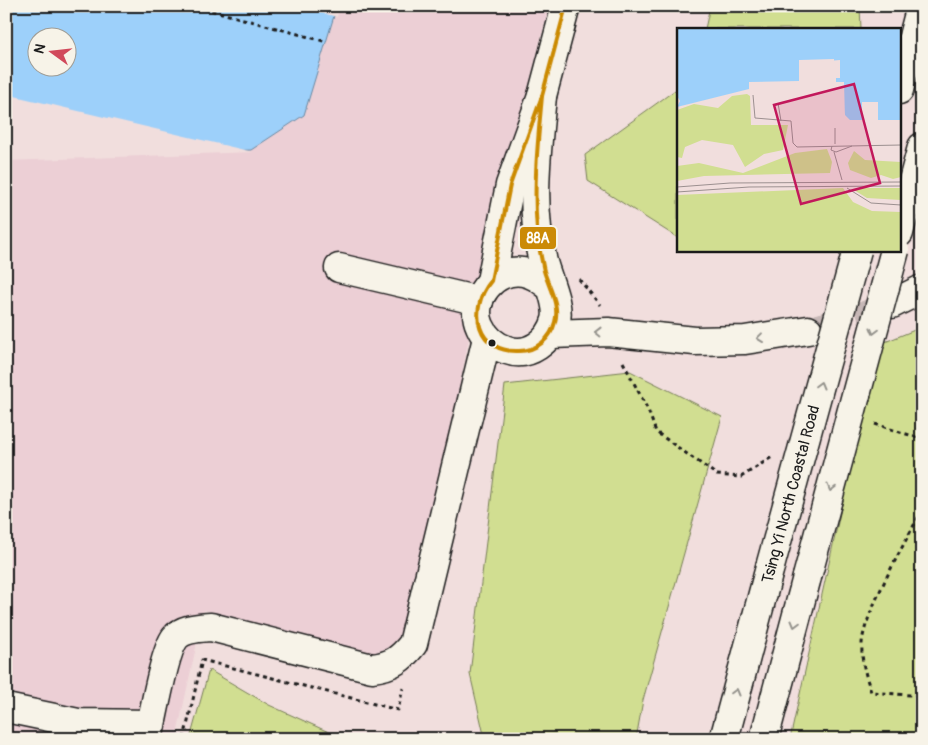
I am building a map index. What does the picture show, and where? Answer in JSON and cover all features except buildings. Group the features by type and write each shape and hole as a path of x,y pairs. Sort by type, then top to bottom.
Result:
{"main road":[{"path":"542,96 534,192 540,249 549,286 556,302 556,318 551,334 540,345 526,351 512,352 498,347 487,338 479,324 477,309 485,291 510,185 542,96 566,6"},
{"path":"900,86 922,6"},
{"path":"900,229 922,147"},
{"name":"Tsing Yi North Coastal Road","path":"724,739 857,251"},
{"path":"764,739 895,251"},
{"path":"339,268 485,291"},
{"path":"485,291 505,273 521,272 536,276 549,286"},
{"path":"892,304 922,289"},
{"path":"551,334 607,322 695,341 745,340 808,330"},
{"path":"6,708 78,723 150,732 169,653 176,637 190,628 211,627 372,668 387,666 402,658 413,644 487,338"}],"path":[{"path":"196,6 327,42"},
{"path":"577,278 607,322 648,410 656,432 717,476 742,477 774,456"},
{"path":"867,421 922,439"},
{"path":"922,510 868,618 862,642 863,668 871,692 922,696"},
{"path":"184,739 202,660 398,710"}],"shaded area":[{"path":"6,6 549,6 482,270 454,415 400,642 378,656 204,610 176,739 6,739"}],"green space":[{"path":"710,6 860,6 861,28 705,28"},
{"path":"677,89 677,237 588,181 585,155"},
{"path":"922,327 922,739 790,739 862,414 885,342"},
{"path":"630,371 722,417 643,700 636,739 485,739 470,674 505,385"},
{"path":"209,670 269,705 344,739 190,739"}],"water":[{"path":"6,6 337,6 304,115 251,150 6,159"}],"pier":[{"path":"297,6 340,6 337,17"},
{"path":"6,94 253,152 6,161"}],"tunnel":[{"path":"817,328 858,318 892,304"}],"transit line":[{"name":"88A","path":"542,96 566,6"},
{"name":"88A","path":"542,96 536,163 537,235 544,271 555,303 556,316 550,334 542,343 531,349 519,351 505,350 494,345 485,337 480,328 479,304 491,281 510,185 542,96"}]}
